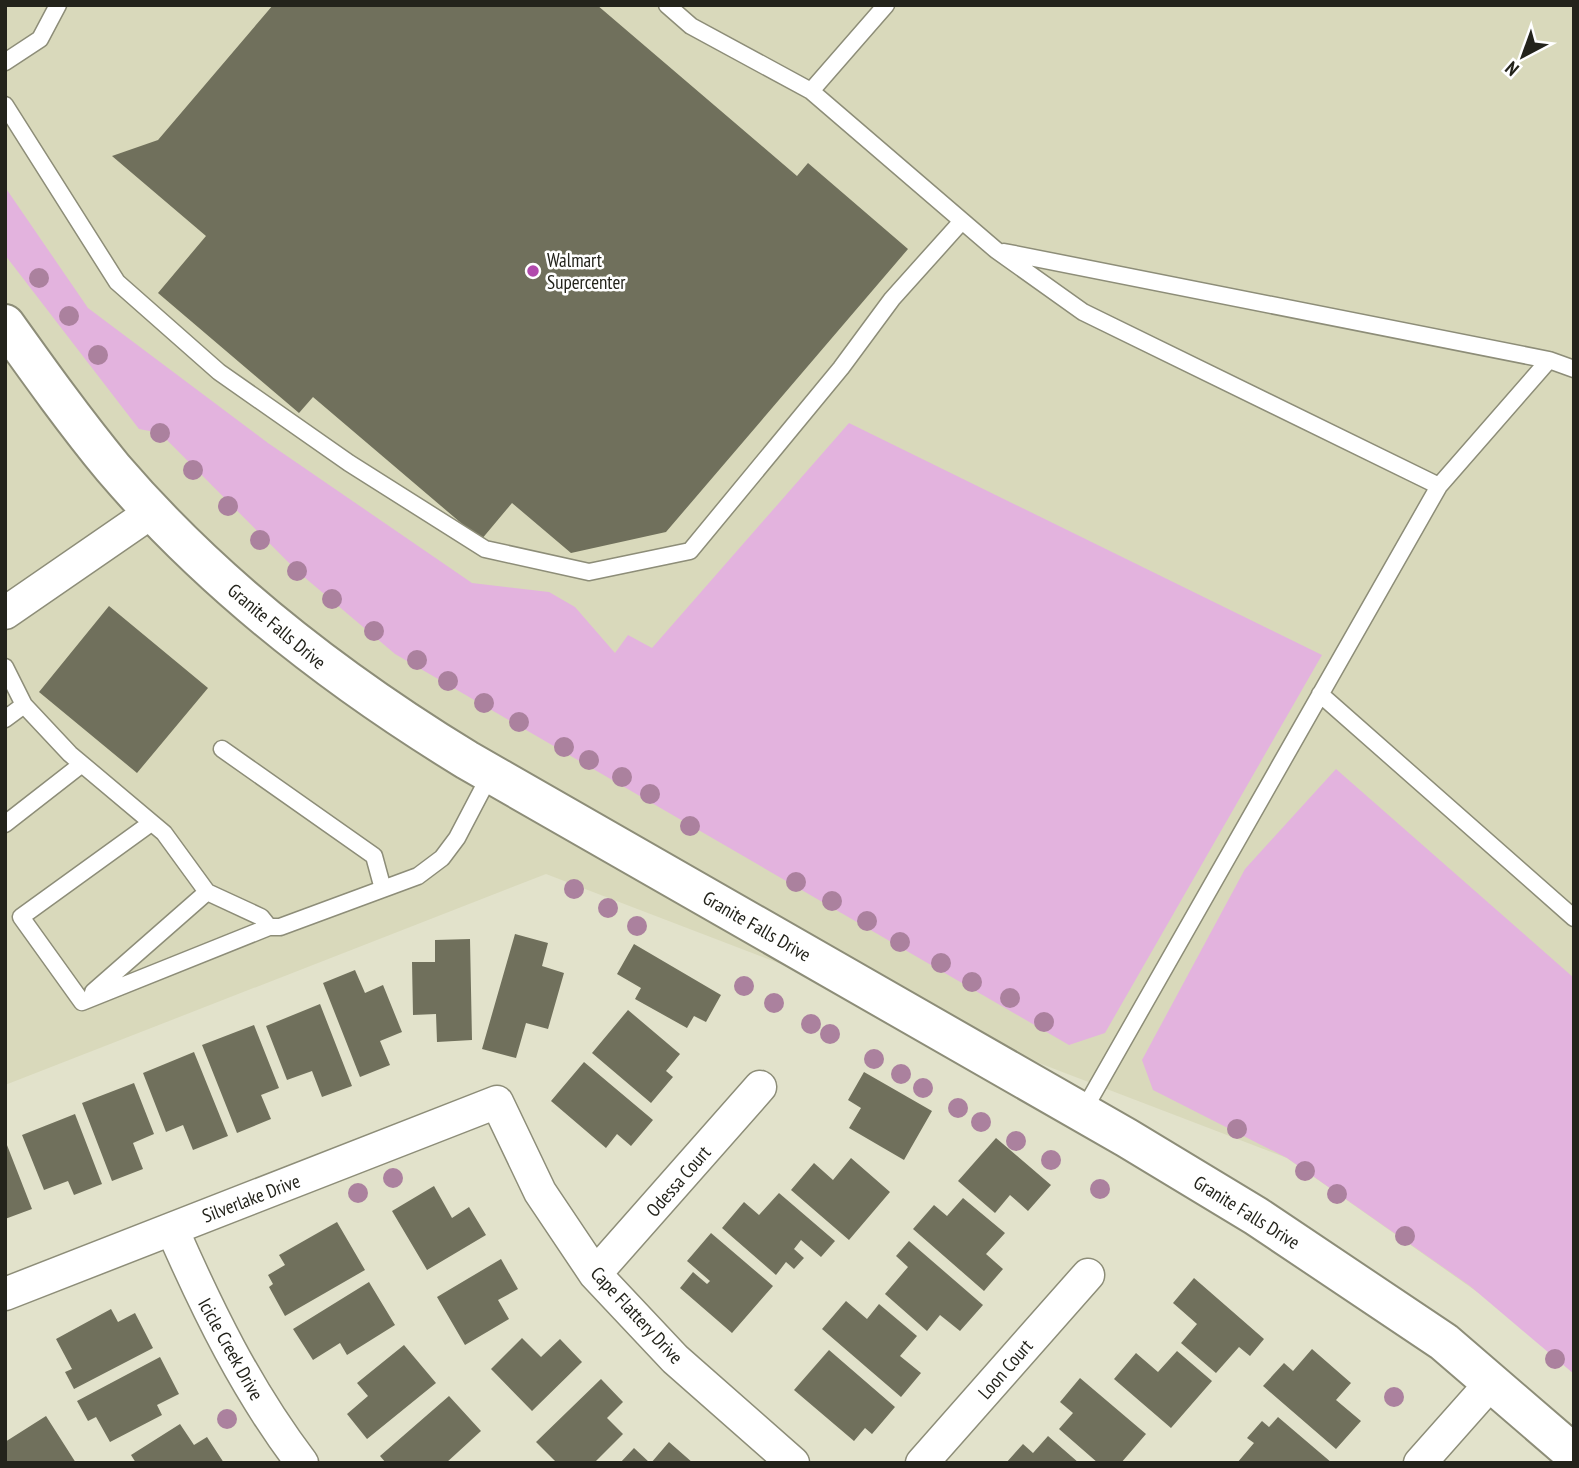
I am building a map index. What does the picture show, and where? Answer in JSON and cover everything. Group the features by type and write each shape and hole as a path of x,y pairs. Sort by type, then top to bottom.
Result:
{"street":[{"name":"Granite Falls Drive","path":"5,324 70,415 153,512 246,603 319,662 395,716 491,773 1256,1216 1444,1342 1574,1454"},
{"path":"5,613 153,512"},
{"name":"Odessa Court","path":"595,1274 760,1087"},
{"name":"Cape Flattery Drive","path":"497,1102 540,1192 595,1274 675,1359 793,1463"},
{"name":"Silverlake Drive","path":"5,1294 497,1102"},
{"name":"Icicle Creek Drive","path":"172,1229 202,1297 243,1374 302,1463"},
{"name":"Loon Court","path":"922,1463 1088,1275"},
{"path":"1420,1463 1491,1382"}],"lane":[{"path":"5,62 40,39 58,5"},
{"path":"667,5 691,26 811,91 996,250 1083,312 1439,486"},
{"path":"811,91 886,5"},
{"path":"5,105 72,216 117,282 219,372 349,463 485,549 589,572 690,551 841,368 892,299 962,221"},
{"path":"996,250 1549,360 1574,369"},
{"path":"1082,1113 1439,486 1549,360"},
{"path":"5,667 24,705 82,764 164,833 207,892 261,917 269,927"},
{"path":"1320,694 1574,918"},
{"path":"5,719 24,705"},
{"path":"222,748 374,856 383,888"},
{"path":"5,824 82,764"},
{"path":"82,1002 269,927 280,927 418,876 442,858 457,838 491,773"},
{"path":"82,1002 21,917 152,823"},
{"path":"82,1002 207,892"}],"shaded area":[{"path":"5,5 1574,5 1574,1373 1490,1301 1287,1158 546,874 5,1085"},
{"path":"5,187 88,308 268,443 472,583 549,592 575,607 615,653 628,635 652,648 849,423 1322,655 1105,1033 1069,1045 395,654 297,571 160,433 139,429 5,255"},
{"path":"1336,769 1574,978 1574,1374 1470,1286 1287,1158 1153,1090 1142,1060 1245,869"}],"building":[{"name":"Walmart Supercenter","path":"273,5 597,5 797,176 808,163 908,249 666,532 571,553 512,503 481,540 313,397 299,413 158,293 206,236 112,156 158,140"},
{"path":"109,606 208,688 137,773 39,692"},
{"path":"515,934 548,943 542,966 564,973 548,1029 526,1023 516,1058 482,1049"},
{"path":"470,939 472,1040 437,1042 436,1014 413,1015 412,962 435,962 435,940"},
{"path":"634,944 721,995 706,1022 694,1016 687,1028 635,999 641,988 617,974"},
{"path":"355,970 365,993 383,985 402,1032 380,1041 390,1065 360,1077 323,983"},
{"path":"320,1004 352,1086 322,1097 312,1071 287,1080 266,1026"},
{"path":"628,1010 680,1054 666,1071 673,1077 651,1103 592,1053"},
{"path":"254,1025 279,1088 261,1095 271,1119 237,1133 202,1045"},
{"path":"194,1052 228,1136 193,1150 183,1125 166,1132 143,1073"},
{"path":"584,1062 653,1120 631,1146 617,1134 606,1148 551,1101"},
{"path":"864,1072 932,1111 904,1160 849,1128 861,1108 848,1100"},
{"path":"134,1083 154,1134 133,1143 143,1169 112,1181 82,1103"},
{"path":"75,1114 102,1184 74,1195 68,1181 44,1190 22,1135"},
{"path":"996,1138 1051,1185 1028,1211 1010,1195 995,1213 958,1181"},
{"path":"5,1140 32,1209 5,1219"},
{"path":"851,1158 890,1192 849,1240 791,1190 814,1163 833,1180"},
{"path":"434,1186 452,1218 469,1207 486,1235 427,1270 392,1211"},
{"path":"779,1193 835,1241 821,1257 801,1240 794,1249 804,1258 794,1269 786,1262 776,1275 722,1228 744,1202 759,1215"},
{"path":"963,1198 1005,1233 986,1254 1003,1269 984,1291 913,1229 934,1205 947,1216"},
{"path":"337,1222 365,1270 285,1316 269,1287 273,1284 268,1275 285,1265 279,1255"},
{"path":"711,1233 773,1286 732,1333 680,1288 693,1272 707,1284 710,1281 687,1261"},
{"path":"909,1241 983,1305 960,1331 940,1315 927,1331 885,1294 908,1267 896,1256"},
{"path":"501,1259 518,1289 498,1300 509,1319 465,1345 437,1297"},
{"path":"1194,1278 1264,1339 1250,1356 1239,1347 1216,1373 1181,1343 1197,1324 1173,1303"},
{"path":"369,1282 395,1325 347,1355 340,1343 313,1360 293,1329"},
{"path":"846,1301 867,1319 879,1304 917,1336 900,1356 921,1373 901,1397 822,1329"},
{"path":"111,1309 118,1322 135,1313 153,1348 74,1389 65,1372 72,1369 56,1339"},
{"path":"522,1338 541,1357 560,1339 582,1362 532,1411 491,1369"},
{"path":"404,1345 436,1383 367,1439 347,1414 368,1396 357,1383"},
{"path":"1312,1349 1351,1383 1336,1400 1361,1421 1336,1449 1263,1386 1284,1363 1293,1371"},
{"path":"829,1350 895,1407 872,1434 865,1428 854,1441 794,1390"},
{"path":"1177,1351 1212,1381 1171,1428 1114,1379 1136,1353 1158,1372"},
{"path":"160,1357 179,1394 157,1405 162,1415 110,1442 96,1417 88,1421 77,1401"},
{"path":"1080,1378 1146,1434 1121,1463 1098,1463 1059,1429 1073,1413 1060,1402"},
{"path":"601,1379 623,1402 607,1418 623,1434 594,1463 557,1463 536,1442"},
{"path":"449,1396 481,1431 446,1463 386,1463 380,1456"},
{"path":"46,1416 76,1463 5,1463 5,1442"},
{"path":"1278,1417 1332,1463 1237,1463 1254,1443 1247,1438 1262,1421 1269,1427"},
{"path":"180,1424 194,1445 207,1437 224,1463 136,1463 131,1455"},
{"path":"1048,1436 1079,1463 1006,1463 1023,1444 1033,1453"},
{"path":"669,1442 693,1463 651,1463"},
{"path":"634,1448 650,1463 620,1463"}],"place":[{"name":"Walmart Supercenter","path":"533,271"}]}
